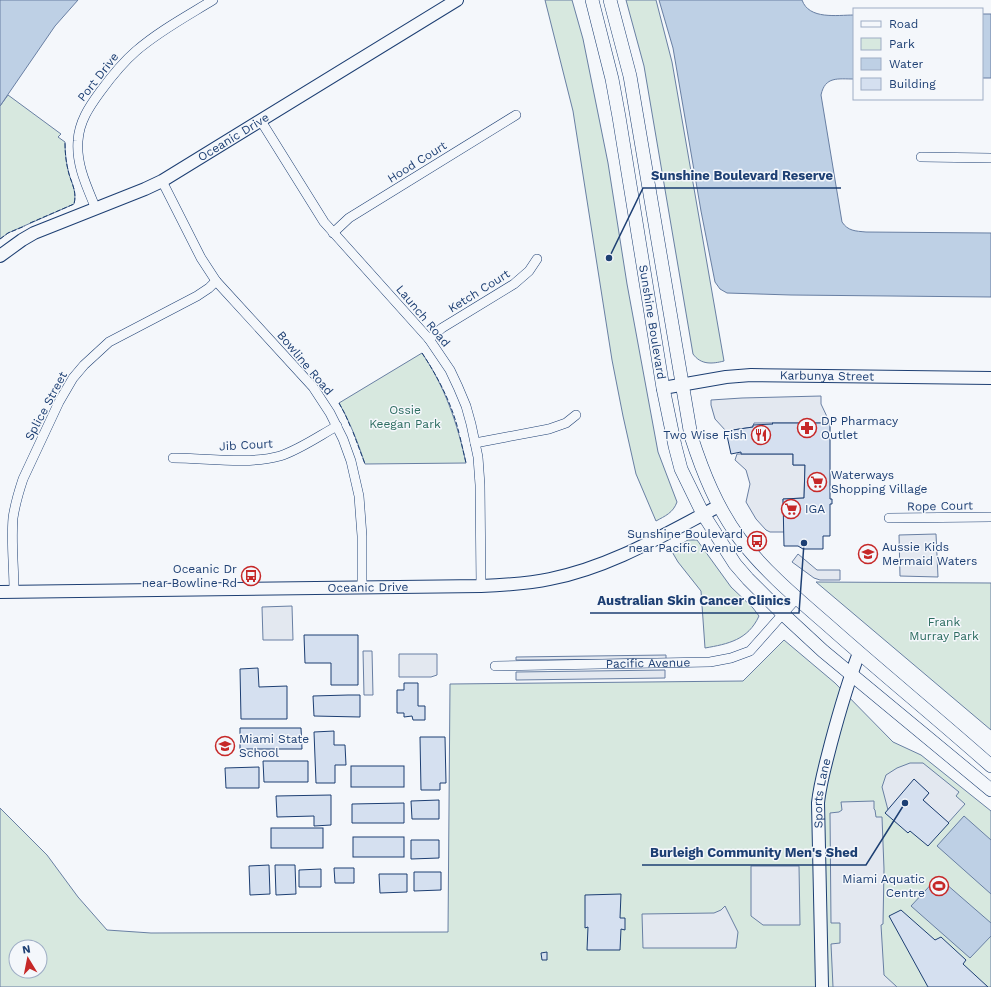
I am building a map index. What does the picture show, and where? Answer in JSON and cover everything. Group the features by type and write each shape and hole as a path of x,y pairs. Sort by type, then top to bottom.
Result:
{"main road":[{"name":"Sunshine Boulevard","path":"592,0 610,72 619,116 663,388 681,469 703,514 735,564 783,614"},
{"name":"Sunshine Boulevard","path":"610,0 630,76 682,384 694,444 708,483 719,506 732,527 752,554 797,598"},
{"path":"797,598 859,653 990,764"},
{"path":"783,614 851,675 991,790"}],"street":[{"name":"Port Drive","path":"96,209 81,171 78,151 79,130 87,111 115,72 137,50 157,35 213,0"},
{"name":"Oceanic Drive","path":"0,256 34,233 162,181 457,0"},
{"name":"Hood Court","path":"333,233 349,218 516,115"},
{"name":"Launch Road","path":"261,121 333,233 429,339 450,370 466,406 476,443 480,485 480,586"},
{"path":"921,158 991,158"},
{"name":"Bowline Road","path":"162,181 201,258 216,281 304,376 323,402 343,438 351,461 359,496 362,536 362,587"},
{"name":"Ketch Court","path":"429,339 442,328 518,281 529,271 537,259"},
{"name":"Splice Street","path":"14,592 13,517 19,492 26,473 69,384 84,365 109,342 197,296 216,281"},
{"name":"Karbunya Street","path":"663,388 726,377 751,375 991,378"},
{"path":"476,443 554,428 566,423 576,415"},
{"name":"Jib Court","path":"174,458 228,460 280,456 337,426"},
{"name":"Oceanic Drive","path":"0,592 480,586 530,583 550,580 593,568 632,552 719,506"},
{"name":"Rope Court","path":"889,518 991,517"},
{"name":"Pacific Avenue","path":"495,666 710,662 731,658 750,651 797,598"},
{"name":"Sports Lane","path":"822,987 818,803 825,768 851,675 859,653"}],"green space":[{"path":"545,0 572,0 583,39 608,163 627,284 658,452 677,502 671,512 656,521 636,474 623,416 612,360 573,111"},
{"path":"626,0 656,0 672,62 724,361 707,363 696,358 693,354 644,66"},
{"path":"8,95 61,134 58,137 65,142 66,162 74,188 75,200 74,204 8,233 0,239 0,106"},
{"name":"Ossie Keegan Park","path":"422,353 444,392 459,433 466,463 365,464 354,433 339,403"},
{"path":"688,540 697,540 731,587 753,608 759,616 749,631 736,640 722,645 705,648 701,591 678,562 671,550"},
{"name":"Frank Murray Park","path":"816,582 991,583 991,730"},
{"path":"784,640 835,683 893,742 921,755 991,811 991,987 0,987 0,808 47,855 78,897 107,930 151,933 448,932 450,684 743,681"}],"shaded area":[{"path":"821,396 821,404 830,423 754,423 753,427 726,431 715,419 711,405 711,400"},
{"path":"737,454 793,454 793,465 805,465 804,498 783,499 785,532 770,532 766,530 756,519 746,502 750,484 746,470 735,460"},
{"path":"936,534 938,577 900,576 899,535"},
{"path":"798,554 817,570 840,570 840,580 820,580 814,578 792,562"},
{"path":"292,606 293,640 263,640 262,607"},
{"path":"363,651 372,651 373,695 364,695"},
{"path":"399,654 437,654 437,675 431,677 399,677"},
{"path":"666,655 666,659 516,660 516,657"},
{"path":"665,670 665,678 516,680 516,672"},
{"path":"910,763 923,763 959,792 956,796 965,804 948,823 923,800 929,793 914,780 888,810 882,787 886,775 897,768"},
{"path":"874,801 876,817 882,817 884,869 883,924 881,925 884,975 897,987 833,987 831,944 840,943 840,923 831,923 830,813 839,812 842,810 841,802"},
{"path":"751,866 799,866 800,925 763,925 751,916"},
{"path":"725,906 738,932 736,948 643,948 642,914 714,913 721,910"}],"water":[{"path":"0,0 78,0 55,26 0,106"},
{"path":"659,0 802,0 811,11 817,14 832,16 853,15 853,79 838,79 829,82 826,84 821,95 842,222 849,229 866,232 991,233 991,297 791,295 727,293 720,289 715,282 701,211 673,48"},
{"path":"983,14 991,14 991,78 983,78"},
{"path":"964,816 991,840 991,894 937,846"},
{"path":"938,877 991,923 991,936 970,958 911,906"}],"building":[{"name":"Waterways Shopping Village","path":"772,423 830,423 830,499 832,499 832,504 830,504 830,536 823,536 823,549 803,549 798,546 784,546 783,499 804,498 805,465 793,465 793,454 741,454 741,452 731,454 726,431 753,427 753,425 773,424"},
{"path":"304,635 358,635 358,685 331,685 331,663 305,663"},
{"path":"258,668 259,687 287,686 287,719 241,719 240,669"},
{"path":"404,683 418,683 418,706 425,706 425,720 413,720 412,716 404,717 404,713 397,713 397,690 404,690"},
{"path":"360,695 360,717 314,716 313,696"},
{"path":"240,728 301,728 302,749 240,749"},
{"path":"334,731 334,745 345,745 346,765 335,765 335,783 316,783 314,732"},
{"path":"420,737 445,737 446,783 440,783 440,790 421,790"},
{"path":"263,761 308,761 308,782 264,782"},
{"path":"351,766 404,766 404,787 351,787"},
{"path":"259,767 259,788 226,788 225,768"},
{"path":"914,779 929,793 923,800 949,823 928,846 910,831 908,833 885,813"},
{"path":"331,795 331,825 314,826 314,816 277,817 276,796"},
{"path":"439,800 439,819 412,819 411,801"},
{"path":"404,803 404,823 352,823 352,804"},
{"path":"271,828 323,828 323,848 271,848"},
{"path":"353,837 404,837 404,857 353,857"},
{"path":"411,840 439,840 439,858 411,859"},
{"path":"269,865 270,894 250,895 249,866"},
{"path":"275,865 295,865 296,894 276,895"},
{"path":"334,868 354,868 354,883 335,883"},
{"path":"321,869 321,887 299,887 299,870"},
{"path":"414,872 441,872 441,890 414,891"},
{"path":"379,874 407,874 407,892 380,893"},
{"path":"621,894 620,918 625,918 625,930 621,929 620,950 587,950 588,927 585,928 585,895"},
{"path":"901,910 935,940 941,937 966,960 963,964 988,987 928,987 889,916"},
{"path":"547,952 547,960 542,960 541,953"}],"fence":[{"path":"30,223 74,204 75,192 67,166 65,142"},
{"path":"0,239 8,233 25,226"},
{"path":"422,353 444,391 453,412 459,433"},
{"path":"339,403 351,428"},
{"path":"353,432 365,464"},
{"path":"460,437 466,463"}],"place":[{"name":"Sunshine Boulevard Reserve","path":"609,258"},
{"name":"DP Pharmacy Outlet","path":"807,428"},
{"name":"Two Wise Fish","path":"761,435"},
{"name":"Waterways Shopping Village","path":"817,482"},
{"name":"IGA","path":"791,509"},
{"name":"Sunshine Boulevard near Pacific Avenue","path":"757,541"},
{"name":"Australian Skin Cancer Clinics","path":"804,543"},
{"name":"Aussie Kids Mermaid Waters","path":"868,554"},
{"name":"Oceanic Dr near Bowline Rd","path":"251,576"},
{"name":"Miami State School","path":"225,746"},
{"name":"Burleigh Community Men's Shed","path":"905,803"},
{"name":"Miami Aquatic Centre","path":"939,886"}]}
